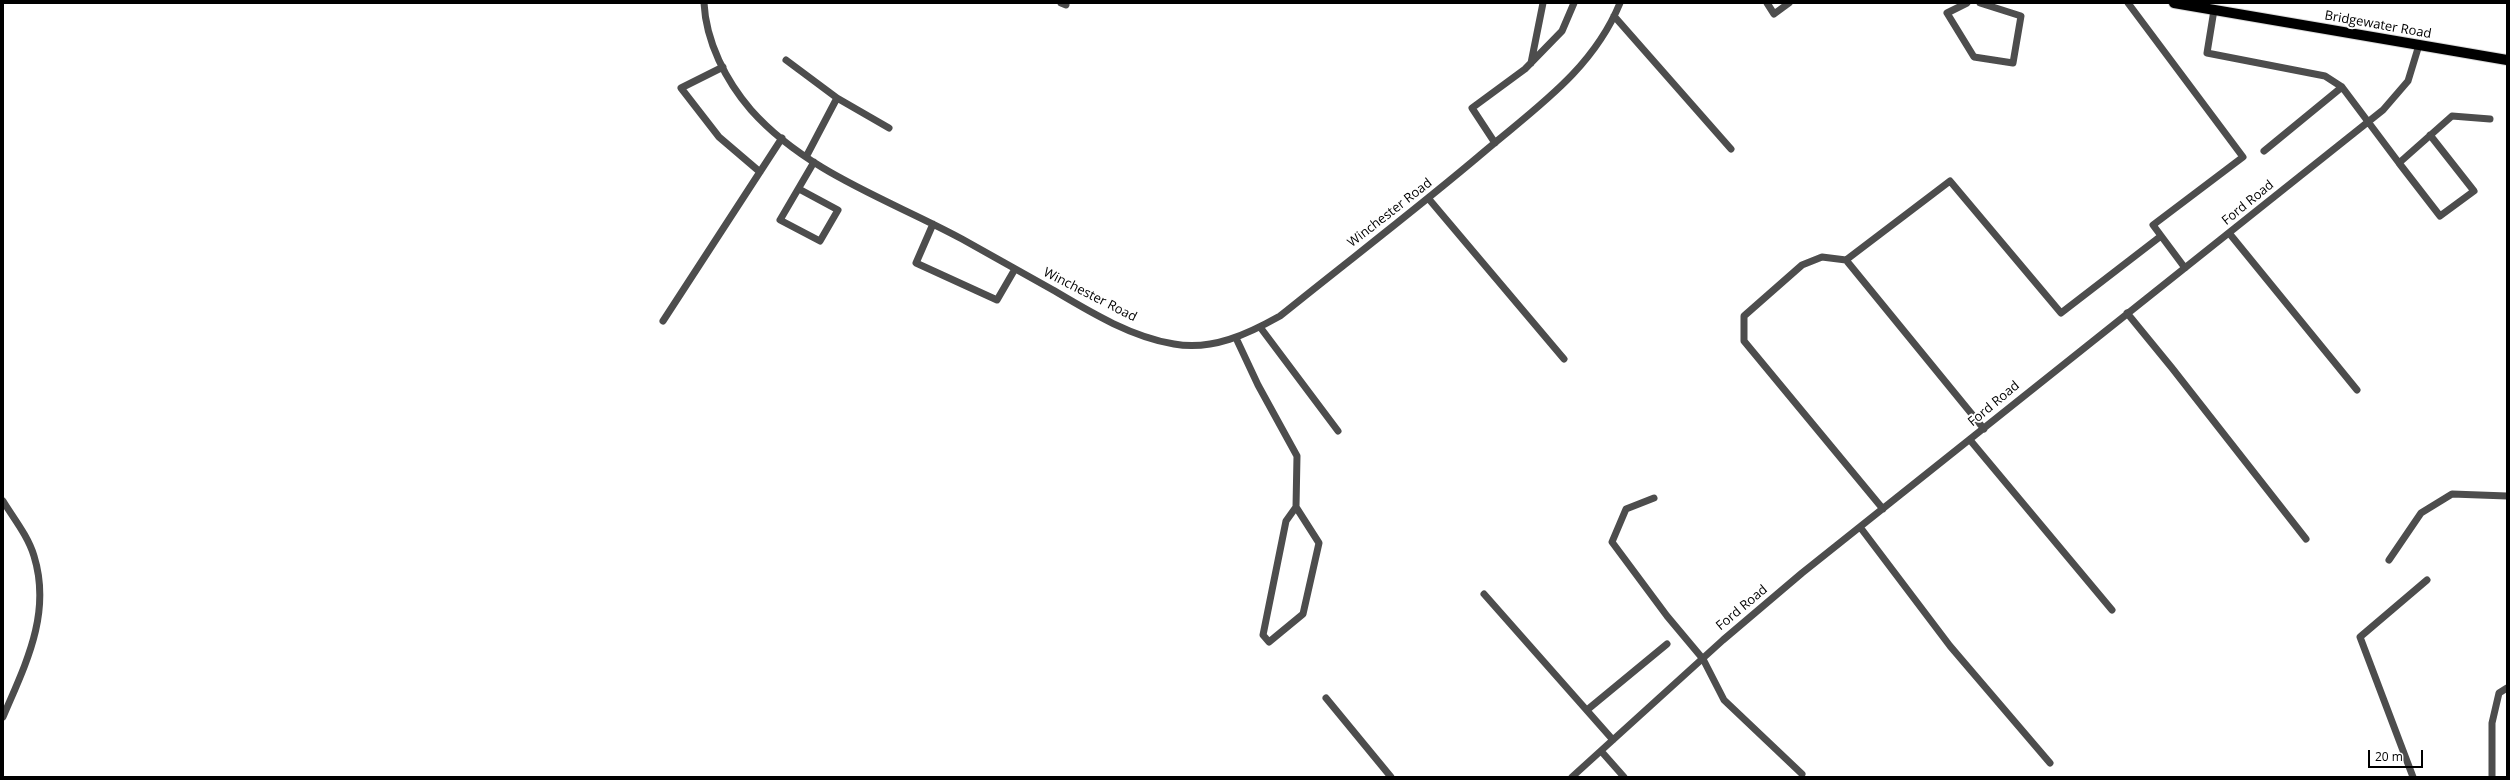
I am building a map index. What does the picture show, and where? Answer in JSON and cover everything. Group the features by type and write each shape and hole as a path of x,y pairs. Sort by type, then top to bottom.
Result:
{"main road":[{"name":"Bridgewater Road","path":"2174,3 2507,60"}],"street":[{"name":"Winchester Road","path":"704,3 705,18 712,44 732,84 751,110 806,157 838,177 933,224 1112,322 1154,339 1175,344 1195,346 1236,338 1280,316 1428,198 1543,104 1572,77 1592,54 1620,3"},
{"path":"1531,63 1543,3"},
{"path":"1495,143 1472,108 1531,63 1562,31 1574,3"},
{"path":"1767,3 1774,14 1789,3"},
{"path":"1967,3 1946,13 1974,57 2013,63 2021,16 1980,3"},
{"path":"2128,3 2243,157 2153,225 2185,268"},
{"path":"2214,10 2207,53 2326,76 2342,87 2367,123 2440,216 2474,191 2430,135"},
{"path":"1614,16 1731,149"},
{"name":"Ford Road","path":"1572,777 1703,659 1802,573 2383,110 2408,81 2419,45"},
{"path":"786,60 837,98 889,128"},
{"path":"723,67 681,88 719,137 760,172"},
{"path":"2264,151 2342,87"},
{"path":"806,157 837,98"},
{"path":"2398,163 2452,116 2490,119"},
{"path":"663,321 782,138"},
{"path":"799,188 838,210 820,241 780,220 814,162"},
{"path":"1846,260 1950,181 2061,313 2161,236"},
{"path":"1428,198 1564,359"},
{"path":"933,224 916,263 998,300 1015,269"},
{"path":"2229,233 2357,390"},
{"path":"1883,509 1744,341 1744,316 1802,265 1822,257 1846,260 1984,429"},
{"path":"2127,313 2306,539"},
{"path":"1260,327 1338,431"},
{"path":"1236,338 1258,385 1297,456 1296,507 1318,542 1303,614 1269,642 1263,635 1286,521 1296,507"},
{"path":"1970,440 2112,610"},
{"path":"2389,560 2421,513 2452,494 2507,496"},
{"path":"1654,498 1626,509 1612,542 1667,616 1703,659 1724,700 1802,774"},
{"path":"3,501 27,539 34,556 41,601 39,621 30,651 3,717"},
{"path":"1860,527 1950,646 2050,763"},
{"path":"2412,777 2360,637 2427,580"},
{"path":"1484,594 1612,740"},
{"path":"1587,710 1667,644"},
{"path":"2492,777 2492,723 2499,693 2507,688"},
{"path":"1326,698 1391,777"},
{"path":"1601,751 1624,777"}]}
